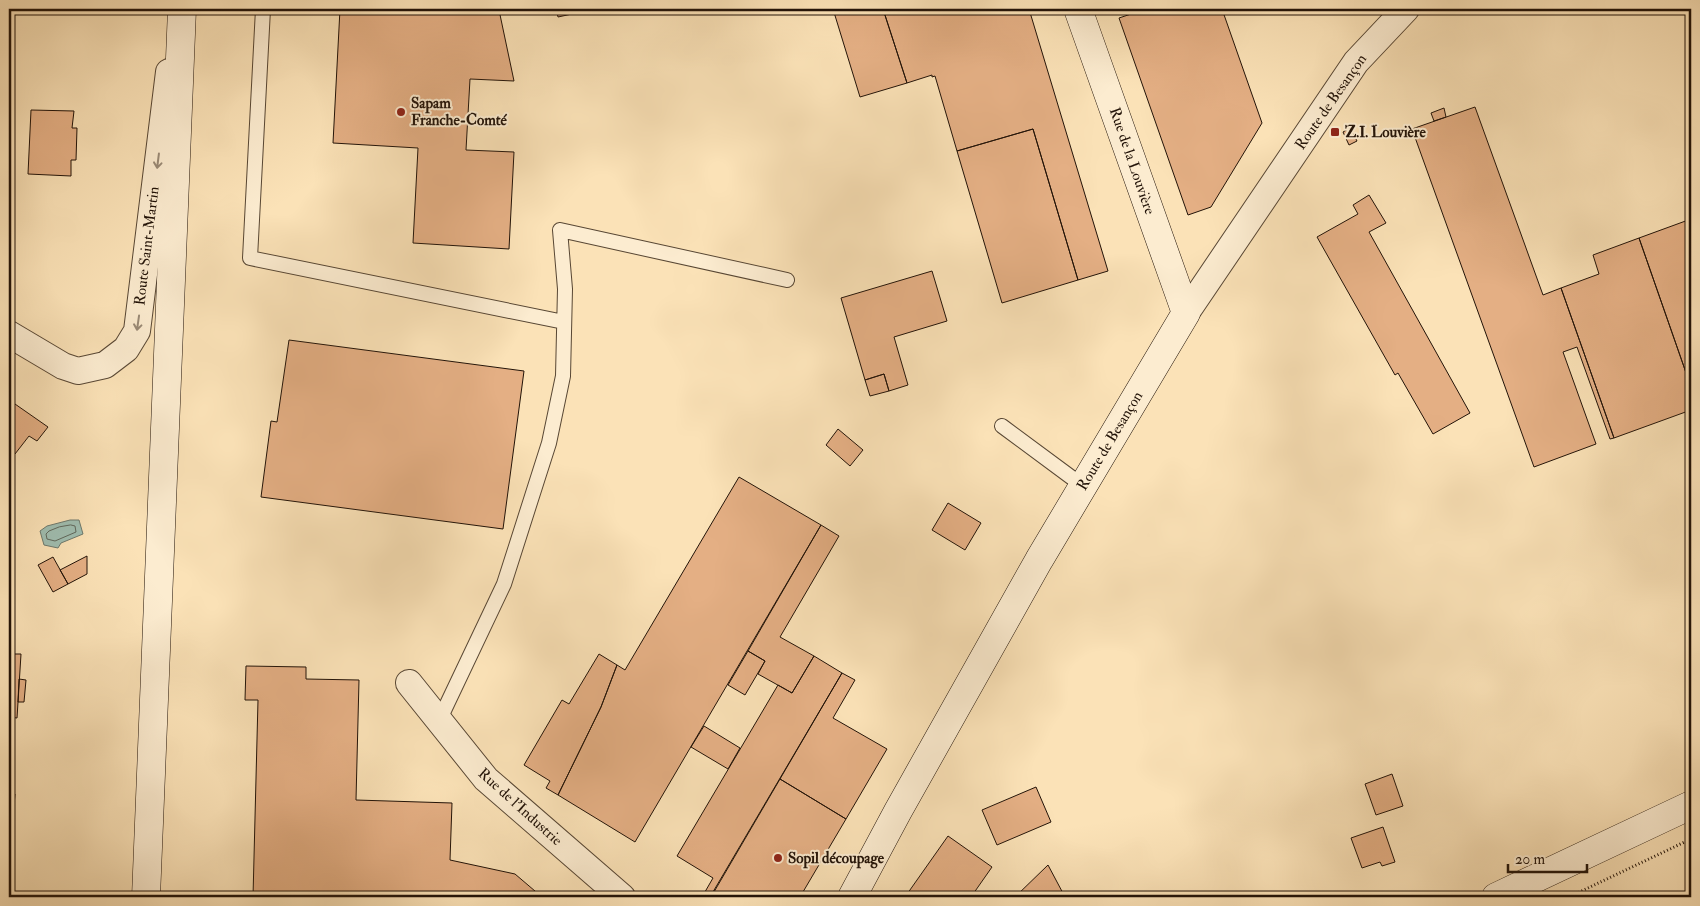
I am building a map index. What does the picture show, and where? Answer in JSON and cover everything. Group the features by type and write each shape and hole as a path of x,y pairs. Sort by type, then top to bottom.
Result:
{"main road":[{"path":"146,897 182,9"},
{"name":"Rue de la Louvière","path":"1078,9 1186,313"},
{"name":"Route de Besançon","path":"852,897 898,810 1029,577 1186,313"},
{"path":"1496,897 1691,804"}],"street":[{"name":"Route Saint-Martin","path":"9,334 63,366 78,371 105,365 126,349 137,331 176,9"},
{"name":"Route de Besançon","path":"1186,313 1356,62 1406,9"},
{"name":"Rue de l'Industrie","path":"409,683 486,779 622,897"}],"lane":[{"path":"263,9 250,258 564,322"},
{"path":"439,720 504,584 549,443 563,376 565,290 560,230 787,280"},
{"path":"1002,426 1083,486"}],"path":[{"path":"9,18 18,9"},
{"path":"1569,897 1691,839"}],"water":[{"path":"70,520 79,520 83,534 61,543 58,548 44,545 40,531 47,526"}],"building":[{"name":"Sapam Franche-Comté","path":"340,9 499,10 514,81 470,79 466,150 514,152 509,249 413,243 418,148 333,143"},
{"path":"556,9 595,9 558,17"},
{"path":"833,9 883,9 907,83 860,97"},
{"path":"883,9 1029,9 1108,271 1078,280 1033,129 957,151 935,76 932,77 932,75 907,83"},
{"path":"1146,9 1222,9 1262,123 1211,207 1188,215 1119,18"},
{"path":"1475,107 1543,295 1561,288 1614,438 1610,439 1577,347 1563,352 1596,444 1534,467 1412,129"},
{"path":"1444,108 1446,117 1434,121 1431,113"},
{"path":"31,110 74,111 72,128 77,128 76,160 71,160 71,176 28,174"},
{"path":"1350,128 1357,141 1349,145 1343,132"},
{"path":"1033,129 1078,280 1002,303 957,151"},
{"path":"1369,195 1386,223 1369,232 1470,413 1433,434 1398,373 1395,375 1317,237 1358,214 1353,205"},
{"path":"1691,219 1691,387 1639,238"},
{"path":"1639,238 1691,387 1691,410 1614,438 1561,288 1599,274 1593,255"},
{"path":"932,271 947,321 894,337 908,385 889,391 884,374 865,380 841,298"},
{"path":"289,340 524,371 503,529 261,497 271,421 277,422"},
{"path":"884,374 889,391 870,396 865,380"},
{"path":"15,404 48,427 37,441 29,436 15,454 9,450 9,413"},
{"path":"838,429 863,450 850,466 826,445"},
{"path":"739,477 821,525 635,842 558,795 601,707 617,665 625,670"},
{"path":"948,503 981,523 965,550 932,530"},
{"path":"821,525 839,536 780,637 814,656 792,693 758,674 765,661 748,651"},
{"path":"87,556 87,574 68,584 60,570"},
{"path":"53,557 68,584 53,592 38,565"},
{"path":"748,651 765,661 745,695 728,685"},
{"path":"9,654 21,654 17,718 9,717"},
{"path":"599,654 617,665 601,707 558,795 546,788 550,781 524,765 562,700 569,704"},
{"path":"814,656 842,673 710,897 707,895 702,897 713,878 677,856 778,685 792,693"},
{"path":"246,666 306,667 306,679 359,680 356,800 452,803 450,860 515,874 542,897 253,897 258,700 245,700"},
{"path":"842,673 855,680 833,718 887,749 846,819 780,779"},
{"path":"19,679 26,680 24,702 18,702"},
{"path":"704,726 740,748 728,769 691,747"},
{"path":"1392,774 1403,806 1376,815 1365,784"},
{"name":"Sopil découpage","path":"780,779 846,819 800,897 711,897"},
{"path":"1036,787 1051,822 997,845 982,810"},
{"path":"9,794 15,794 11,841 9,841"},
{"path":"1383,827 1395,862 1382,866 1380,862 1362,868 1351,838"},
{"path":"948,836 992,867 971,897 905,897"},
{"path":"1048,865 1065,897 1015,897"}],"place":[{"name":"Sapam Franche-Comté","path":"401,112"},
{"name":"Z.I. Louvière","path":"1335,132"},
{"name":"Sopil découpage","path":"778,858"}]}
